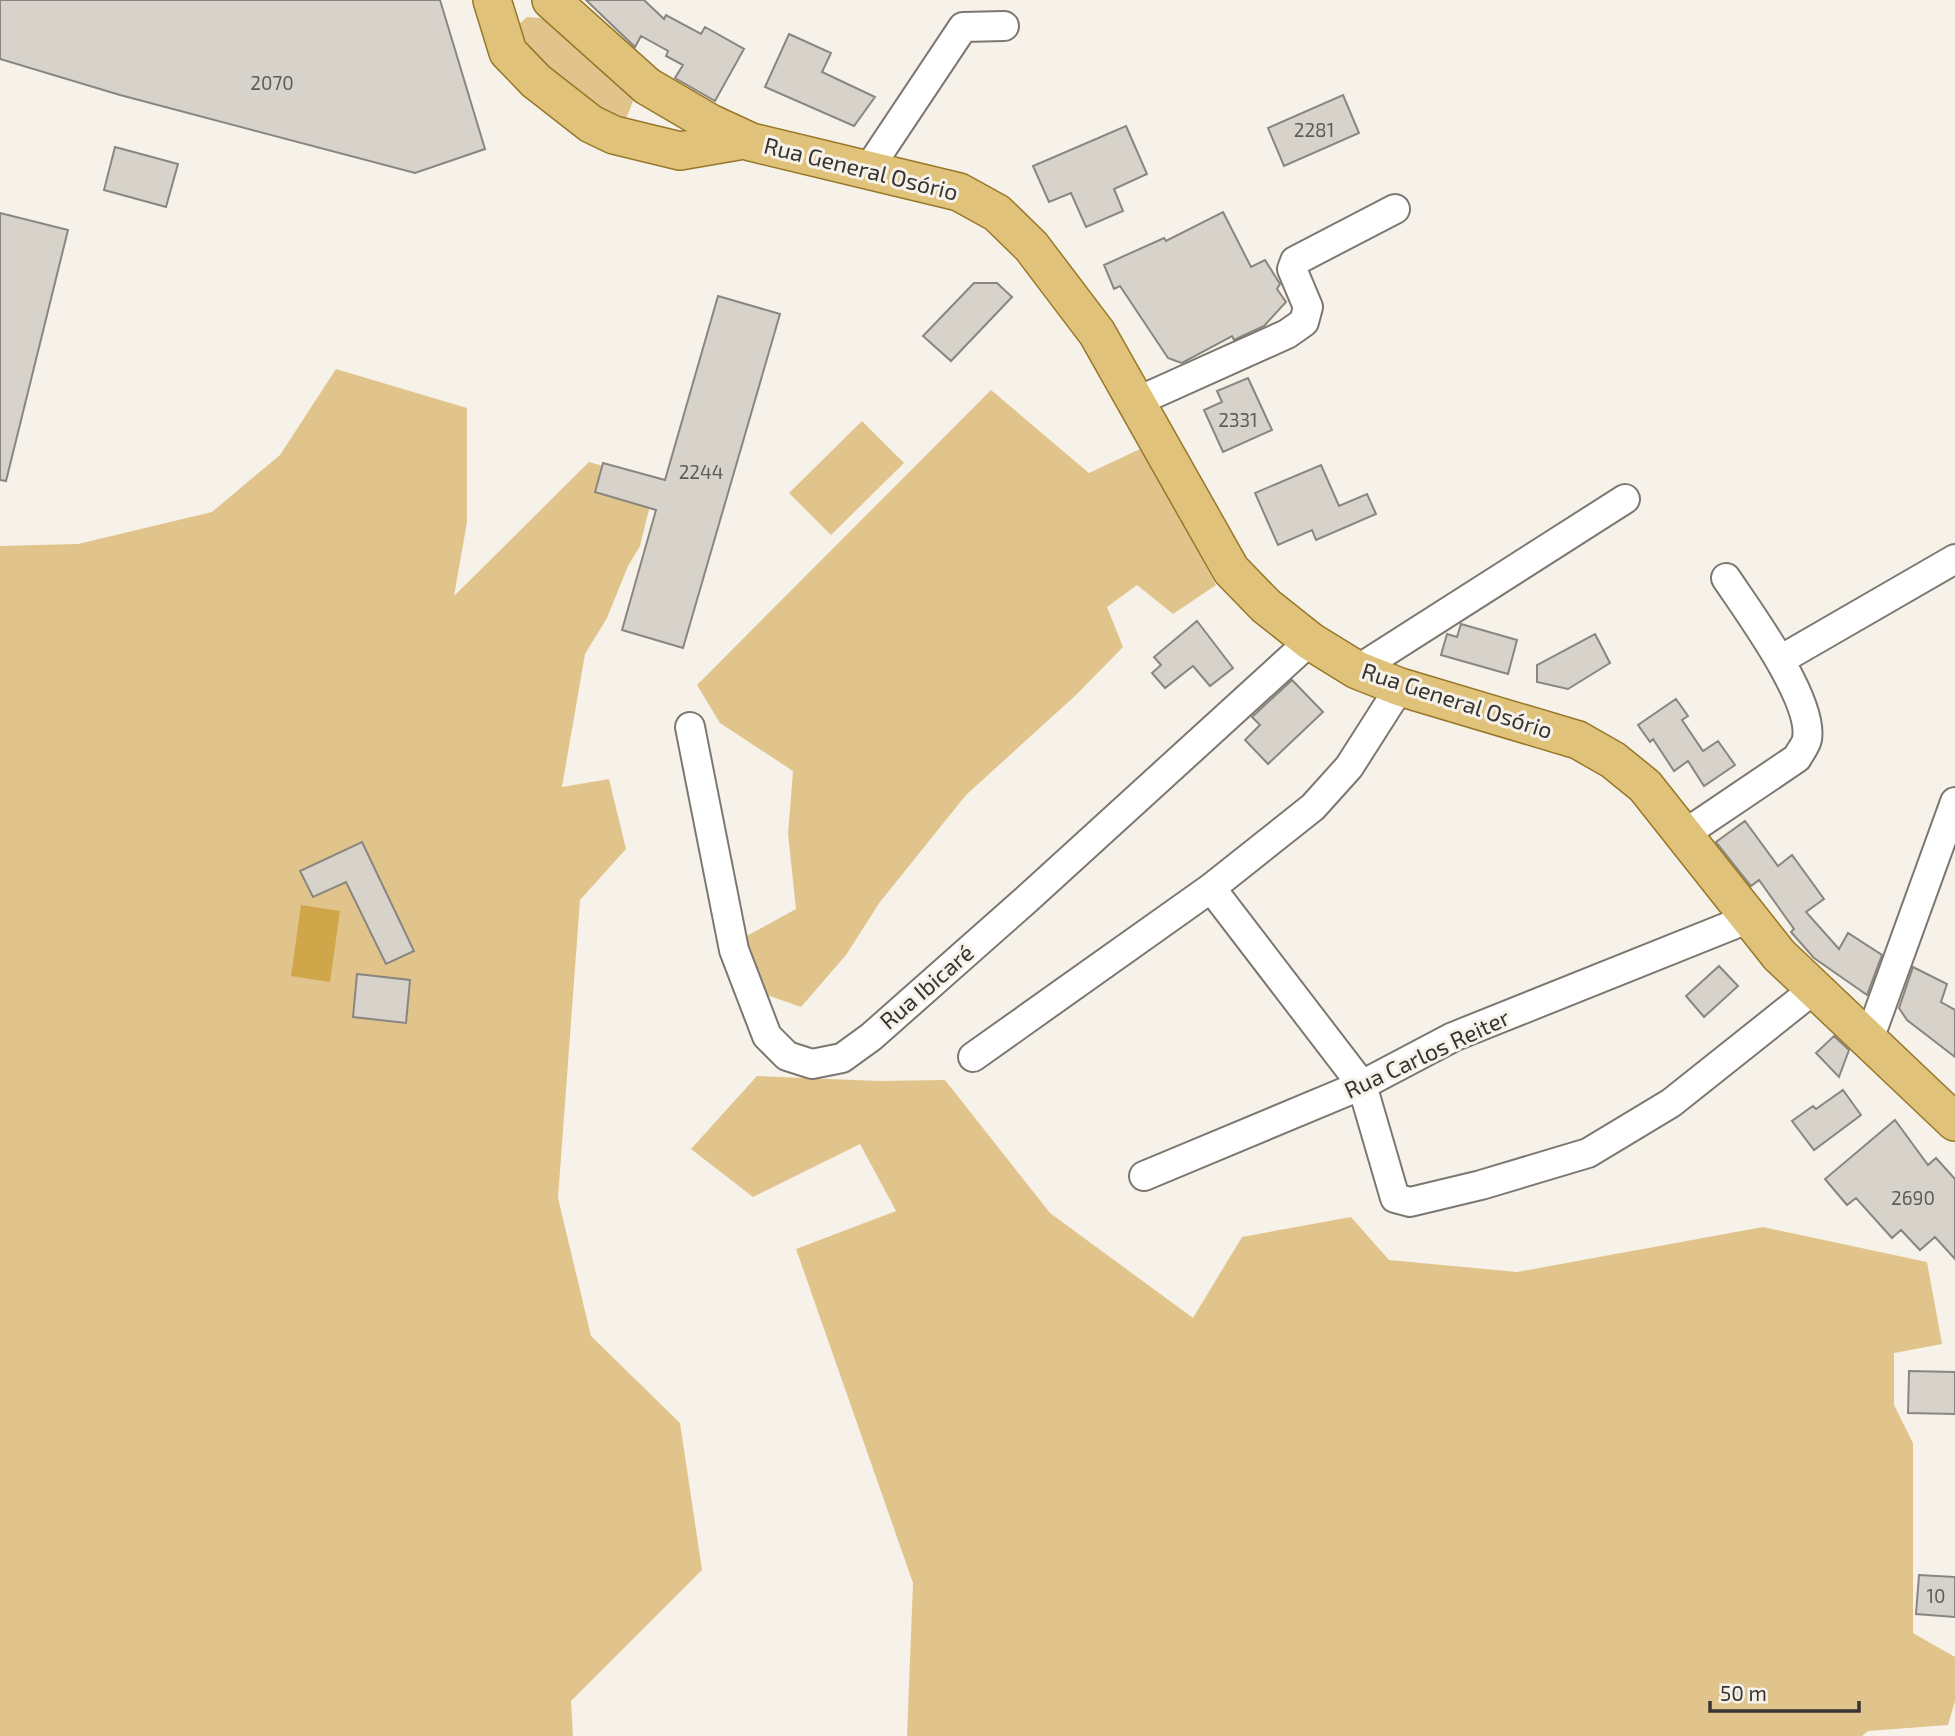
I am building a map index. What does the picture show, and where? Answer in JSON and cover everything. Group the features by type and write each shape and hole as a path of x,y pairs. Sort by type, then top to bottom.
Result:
{"main road":[{"path":"496,10 529,0"},
{"name":"Rua General Osório","path":"551,0 647,86 673,104 744,140 869,168 959,192 997,213 1031,246 1097,333 1138,401 1231,570 1266,606 1310,641 1357,670 1400,687 1578,740 1613,760 1645,786 1750,918 1813,990 1955,1122"},
{"name":"Rua General Osório","path":"496,10 508,52 536,81 591,124 614,135 680,151 744,140"},
{"path":"614,135 631,130 640,123 647,103 647,86"}],"street":[{"path":"869,168 963,27 1004,26"},
{"path":"1138,401 1287,334 1304,322 1308,307 1292,269 1295,261 1395,209"},
{"path":"1357,670 1625,499"},
{"path":"1780,660 1955,559"},
{"path":"1683,835 1797,758 1807,740 1807,720 1780,660 1727,578"},
{"name":"Rua Ibicaré","path":"690,727 734,950 767,1037 787,1056 812,1064 842,1058 871,1037 1310,641"},
{"path":"972,1056 1211,888 1313,807 1349,767 1400,687"},
{"path":"1868,1042 1955,802"},
{"path":"1211,888 1362,1085 1395,1198 1410,1202 1481,1185 1588,1153 1671,1103 1813,990"},
{"name":"Rua Carlos Reiter","path":"1144,1176 1362,1085 1453,1037 1750,918"}],"shaded area":[{"path":"527,17 552,23 630,92 633,101 626,119 617,123 524,56 516,27"},
{"path":"336,369 467,408 467,522 454,596 589,462 656,481 640,546 628,566 607,618 585,654 562,787 609,779 626,849 580,900 558,1198 591,1336 680,1423 702,1570 571,1701 573,1736 0,1736 0,546 78,544 212,512 280,455"},
{"path":"991,390 1089,473 1142,448 1216,585 1173,614 1137,585 1107,607 1123,647 1076,695 966,795 880,902 846,955 801,1007 767,995 745,937 796,909 788,834 793,771 720,723 697,685"},
{"path":"862,421 904,463 831,535 789,493"},
{"path":"301,905 340,911 330,982 291,976"},
{"path":"757,1076 879,1081 945,1080 1050,1213 1193,1318 1242,1237 1351,1217 1389,1260 1517,1272 1763,1227 1927,1262 1942,1344 1894,1353 1894,1405 1913,1443 1913,1633 1955,1657 1955,1701 1948,1725 1868,1731 1862,1736 907,1736 913,1583 796,1249 896,1211 860,1144 753,1197 691,1149"}],"building":[{"path":"0,0 440,0 485,149 415,173 120,95 0,59"},
{"path":"586,0 644,0 664,19 666,15 701,34 705,27 744,49 715,101 675,78 683,65 666,56 668,51 641,36 635,47"},
{"path":"789,34 831,53 822,72 875,97 854,126 765,87"},
{"path":"1343,95 1359,133 1284,166 1268,128"},
{"path":"1126,126 1147,174 1114,189 1123,211 1086,227 1071,193 1049,202 1033,166"},
{"path":"115,147 178,164 166,207 104,190"},
{"path":"1223,212 1251,267 1265,260 1280,284 1277,289 1286,302 1264,326 1234,340 1232,336 1182,363 1168,358 1120,286 1114,289 1104,265 1164,238 1166,241"},
{"path":"0,213 68,230 6,481 0,480"},
{"path":"974,283 997,283 1012,297 951,361 923,336"},
{"path":"718,296 780,314 683,648 622,630 656,510 595,492 603,463 665,480"},
{"path":"1248,378 1272,430 1223,452 1204,410 1222,402 1217,391"},
{"path":"1321,465 1339,506 1367,494 1376,514 1316,540 1312,530 1278,545 1255,493"},
{"path":"1197,621 1233,668 1210,686 1193,666 1165,688 1152,673 1161,665 1154,657"},
{"path":"1461,624 1517,640 1508,674 1441,655 1447,634 1457,637"},
{"path":"1595,634 1610,663 1568,689 1537,682 1537,665"},
{"path":"1292,680 1323,712 1268,764 1245,740 1260,725 1252,717"},
{"path":"1676,699 1688,716 1682,720 1703,751 1718,741 1735,765 1704,786 1688,761 1674,771 1653,739 1650,742 1638,725"},
{"path":"1745,821 1778,866 1792,855 1824,899 1806,912 1839,949 1848,933 1882,955 1867,995 1814,958 1791,932 1794,929 1759,880 1751,886 1716,842"},
{"path":"362,842 414,951 386,964 346,882 313,897 300,871"},
{"path":"1719,966 1738,986 1704,1017 1686,996"},
{"path":"1913,967 1947,984 1941,1002 1955,1010 1955,1057 1907,1020 1899,1008"},
{"path":"357,974 410,980 406,1023 353,1017"},
{"path":"1834,1036 1849,1050 1839,1077 1816,1053"},
{"path":"1843,1090 1861,1115 1814,1150 1792,1121 1813,1106 1816,1109"},
{"path":"1895,1120 1928,1165 1936,1158 1955,1179 1955,1259 1935,1237 1920,1250 1901,1230 1892,1238 1856,1198 1847,1205 1825,1179"},
{"path":"1909,1371 1955,1372 1955,1414 1908,1413"},
{"path":"1919,1575 1955,1577 1955,1617 1916,1614"}]}
